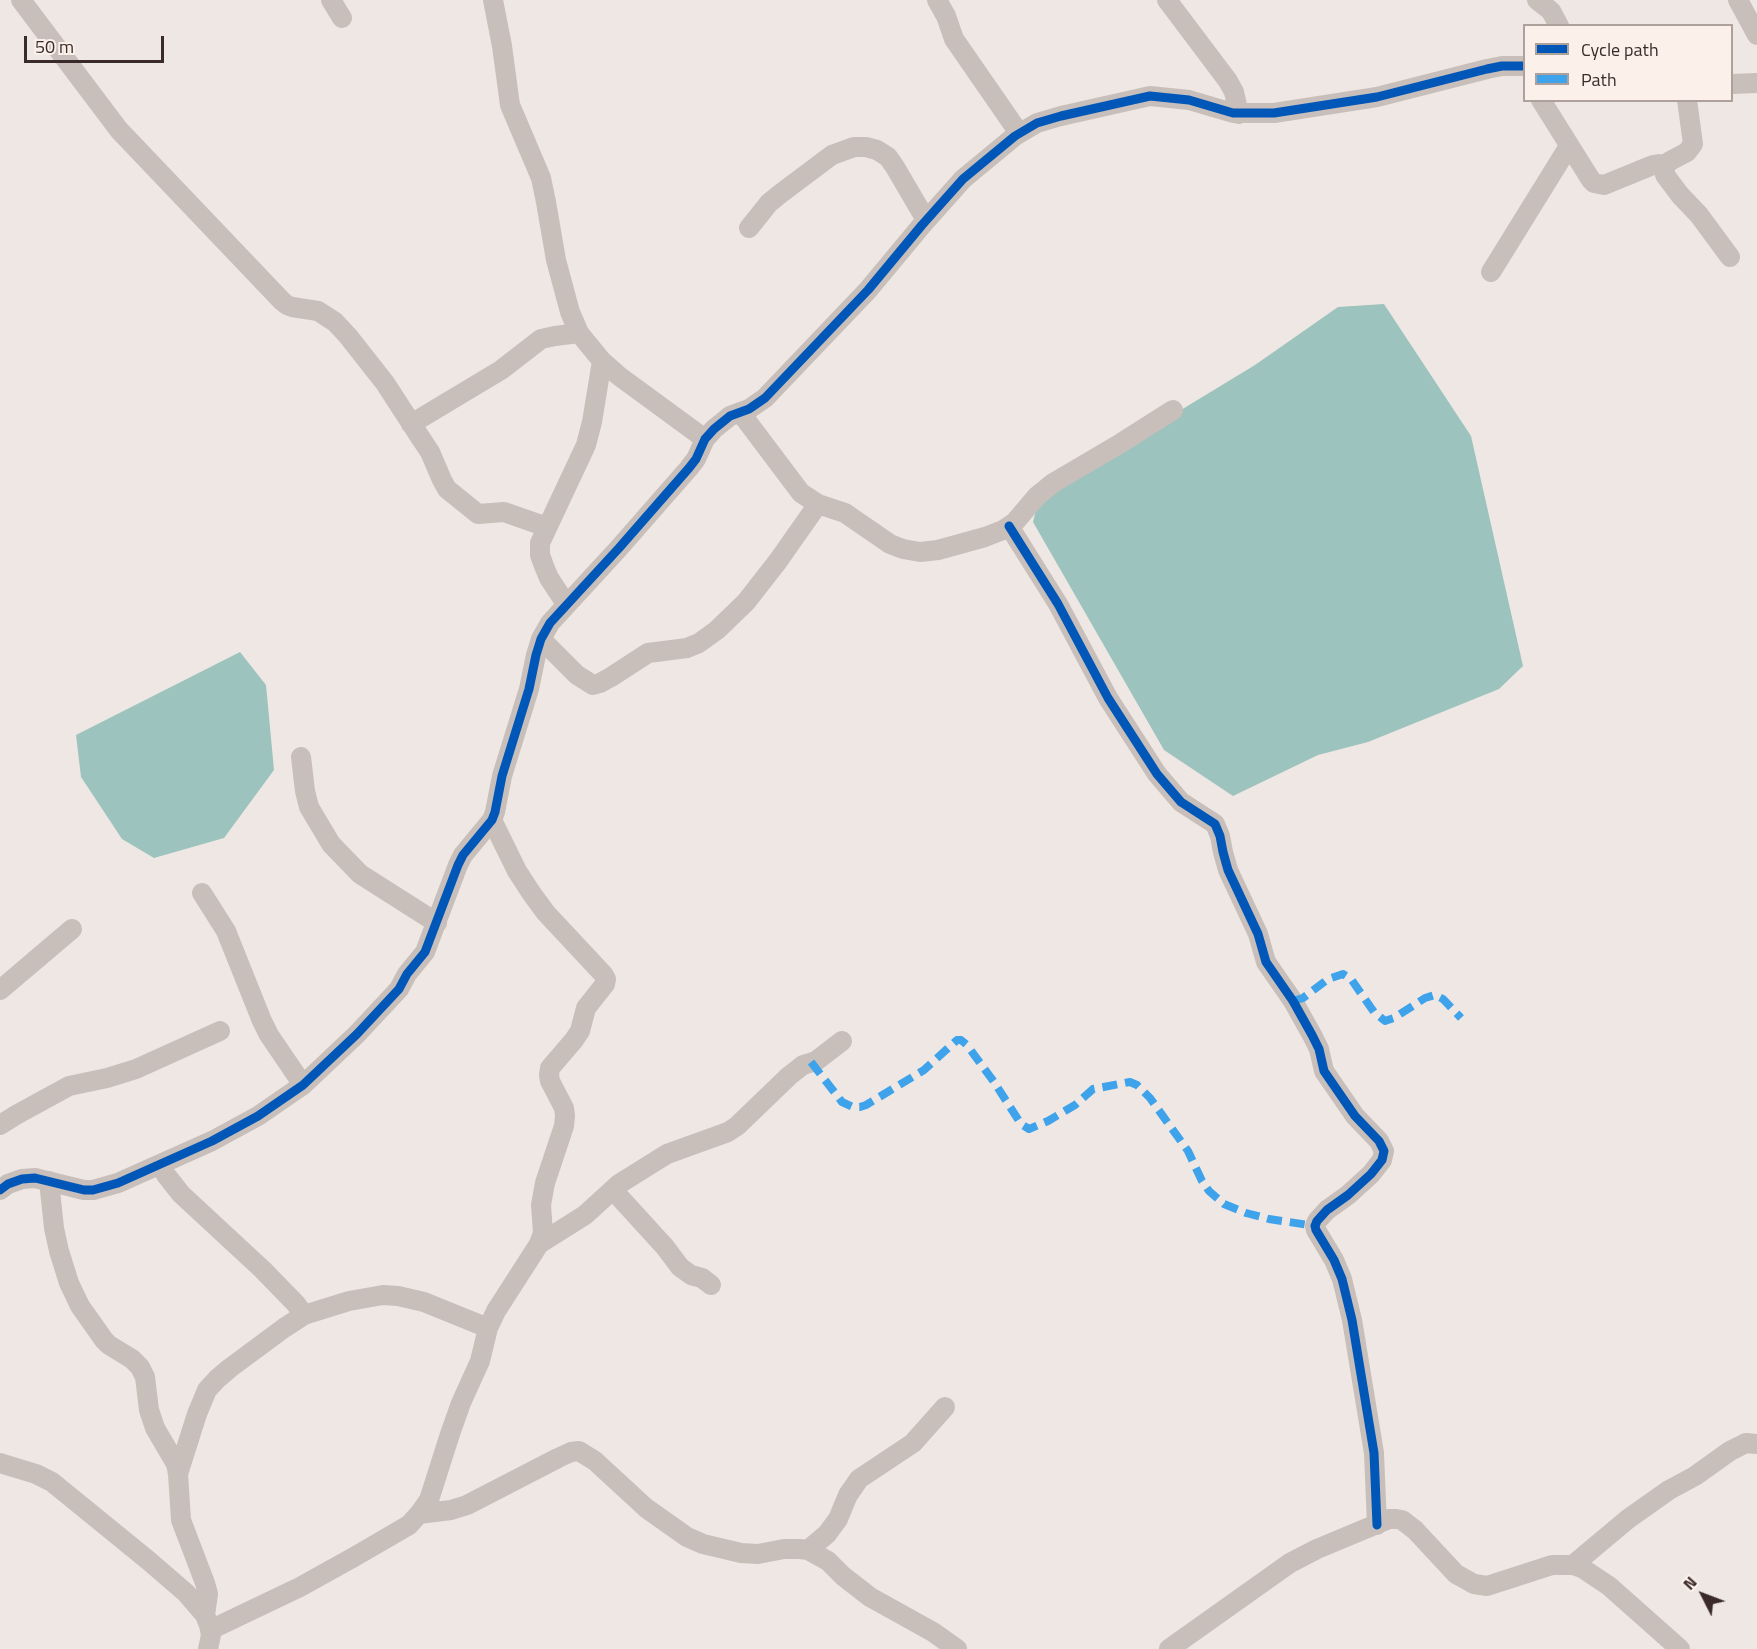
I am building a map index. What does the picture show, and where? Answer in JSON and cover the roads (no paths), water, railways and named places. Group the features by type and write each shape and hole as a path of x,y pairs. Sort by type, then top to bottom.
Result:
{"street":[{"path":"21,0 119,130 287,305 318,311 335,322 348,336 385,382 430,452 447,489 478,514 504,512 547,527"},
{"path":"330,0 342,18"},
{"path":"493,0 510,105 541,178 558,269 570,312 579,333 602,361 705,439"},
{"path":"936,0 954,39 1019,133"},
{"path":"1167,0 1228,81 1234,92 1239,114"},
{"path":"1738,0 1757,35"},
{"path":"2,1183 35,1178 75,1189 93,1190 118,1183 227,1133 258,1116 303,1085 338,1053 399,989 406,974 428,948 463,855 492,820 502,776 529,689 536,655 550,623 689,468 705,439 721,422 749,409 765,398 842,319 963,179 1019,133 1037,123 1061,116 1150,96 1190,100 1239,114 1274,113 1398,92 1486,69 1523,69"},
{"path":"1733,84 1757,83"},
{"path":"1541,102 1591,180 1604,185 1653,165 1665,165 1687,152 1693,144 1687,102"},
{"path":"1491,272 1569,146"},
{"path":"749,228 769,203 780,194 832,155 854,147 877,150 888,157 926,220"},
{"path":"1665,165 1665,175 1730,257"},
{"path":"411,424 501,370 541,339 579,333"},
{"path":"566,604 549,578 540,555 540,543 586,444 602,361"},
{"path":"740,412 801,493 818,504 845,513 890,544 920,552 974,541 1003,530 1015,522 1037,495 1053,483 1173,410"},
{"path":"542,639 577,675 593,685 606,680 648,654 699,644 746,602 818,504"},
{"path":"1009,526 1058,604 1108,698 1157,774 1181,802 1215,824 1228,870 1258,934 1266,962 1293,1001 1312,1035 1324,1071 1355,1116 1379,1141 1384,1150 1382,1160 1371,1174 1327,1210 1315,1226 1342,1279 1353,1320 1374,1453 1377,1525"},
{"path":"301,757 309,807 331,844 360,874 399,901 437,923"},
{"path":"208,1631 300,1587 409,1525 419,1514 429,1500 461,1402 480,1361 488,1328 511,1286 539,1244 543,1233 541,1205 545,1184 566,1116 550,1081 550,1068 580,1031 586,1008 606,980 532,894 517,871 492,820"},
{"path":"202,893 226,931 269,1035 303,1085"},
{"path":"0,990 72,929"},
{"path":"0,1125 69,1086 136,1069 220,1031"},
{"path":"539,1244 585,1215 630,1176 667,1154 728,1132 737,1126 789,1076 803,1065 816,1061 842,1041"},
{"path":"160,1164 181,1194 263,1270 304,1315"},
{"path":"49,1181 54,1228 69,1283 80,1306 104,1340 140,1367 145,1377 155,1428 176,1464 182,1520 208,1594 208,1631"},
{"path":"613,1190 660,1240 680,1267 711,1285"},
{"path":"178,1474 196,1414 207,1390 230,1368 304,1315 349,1301 382,1295 398,1296 424,1302 488,1328"},
{"path":"808,1550 827,1534 838,1519 848,1495 859,1479 913,1443 945,1407"},
{"path":"1573,1564 1669,1490 1695,1476 1730,1451 1746,1443 1757,1444"},
{"path":"419,1514 451,1510 467,1505 558,1458 579,1451 595,1461 646,1508 672,1528 702,1544 741,1553 759,1554 799,1548 808,1550 828,1561 870,1597 933,1632 957,1649"},
{"path":"0,1462 52,1482 186,1593 208,1631"},
{"path":"1169,1649 1290,1563 1389,1519 1402,1520 1408,1524 1461,1577 1480,1586 1487,1586 1552,1565 1573,1564 1608,1586 1680,1649"}],"water":[{"path":"1384,304 1471,436 1523,666 1499,689 1368,742 1318,755 1233,796 1164,750 1033,522 1038,502 1069,478 1255,365 1338,307"},
{"path":"240,652 266,685 274,770 224,838 154,858 122,839 81,777 76,735"}]}
